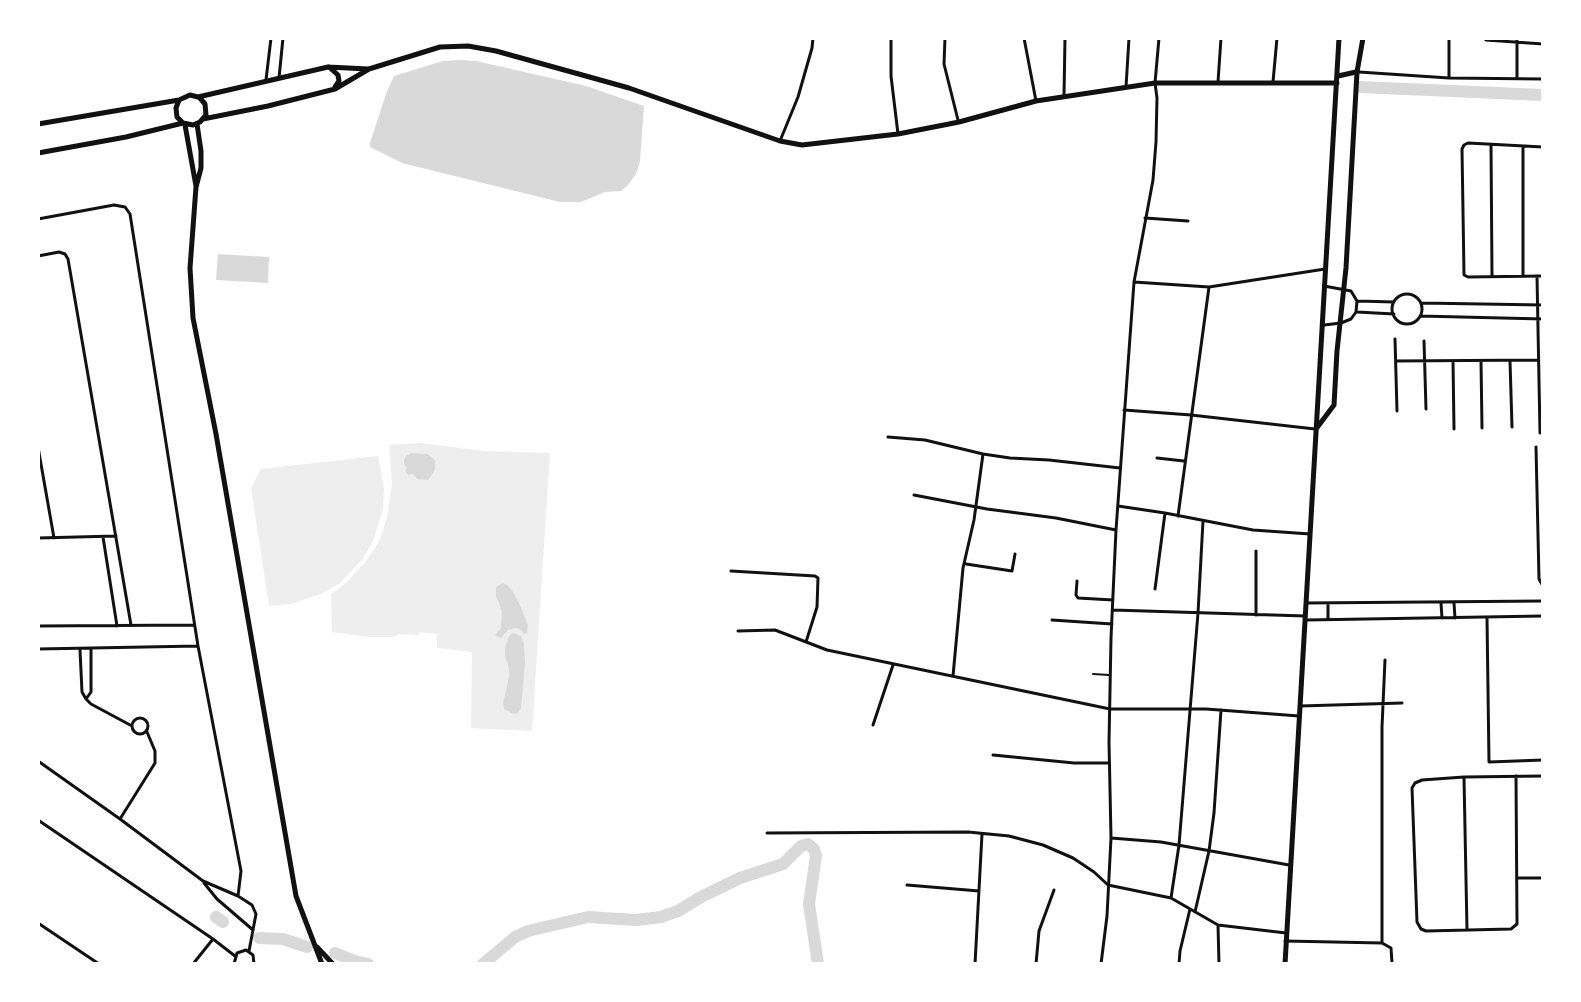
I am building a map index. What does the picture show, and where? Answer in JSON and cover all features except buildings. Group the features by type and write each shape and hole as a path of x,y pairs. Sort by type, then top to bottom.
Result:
{"main road":[{"path":"1285,964 1339,38"},
{"path":"1316,429 1334,405 1357,72 1363,38"},
{"path":"38,153 197,124 207,118 335,89 369,69 440,47 468,46 496,51 629,88 780,141 802,145 898,134 959,122 1036,101 1155,83 1338,80 1357,72"},
{"path":"328,67 338,75 335,89"},
{"path":"198,97 328,67 369,69"},
{"path":"38,124 179,100 190,95 202,100 207,118"},
{"path":"206,95 207,118"},
{"path":"179,100 176,113 184,124 196,187"},
{"path":"197,124 201,168 196,187 190,283 193,318 296,896 322,964"},
{"path":"314,943 333,964"}],"street":[{"path":"266,80 271,38"},
{"path":"279,78 283,38"},
{"path":"780,141 798,97 813,38"},
{"path":"891,38 891,76 898,134"},
{"path":"945,38 944,64 959,122"},
{"path":"1024,38 1036,101"},
{"path":"1064,96 1065,38"},
{"path":"1126,87 1129,38"},
{"path":"1101,964 1111,838 1110,675 1116,530 1134,282 1153,180 1159,38"},
{"path":"1218,82 1221,38"},
{"path":"1273,82 1277,38"},
{"path":"1449,38 1449,78"},
{"path":"1484,38 1543,44"},
{"path":"1517,40 1517,78"},
{"path":"1357,72 1449,78 1543,79"},
{"path":"1543,147 1468,143 1462,149 1464,275 1543,276"},
{"path":"1491,145 1492,276"},
{"path":"1523,146 1523,276"},
{"path":"38,219 114,205 125,207 130,214 198,646 241,871 238,896"},
{"path":"1145,218 1188,221"},
{"path":"38,256 59,252 68,259 131,625"},
{"path":"1134,282 1209,287 1325,269"},
{"path":"1537,276 1541,319 1538,360 1540,433"},
{"path":"1321,325 1351,319 1356,312 1357,301 1351,291 1324,286"},
{"path":"1178,516 1209,287"},
{"path":"1404,294 1417,297 1422,309 1420,316 1417,320 1401,322 1394,314 1394,302 1404,294"},
{"path":"1357,301 1394,302"},
{"path":"1421,303 1540,305"},
{"path":"1356,312 1394,314"},
{"path":"1420,316 1541,319"},
{"path":"1395,339 1397,411"},
{"path":"1424,341 1426,409"},
{"path":"1396,361 1538,360"},
{"path":"1453,361 1454,429"},
{"path":"1481,361 1482,428"},
{"path":"1510,361 1512,427"},
{"path":"1124,410 1316,429"},
{"path":"888,437 925,440 983,454 1120,468"},
{"path":"38,447 54,538"},
{"path":"1536,447 1540,487 1539,579 1543,586"},
{"path":"953,676 964,564 983,454"},
{"path":"1157,458 1184,461"},
{"path":"914,495 1116,530"},
{"path":"1118,506 1253,530 1310,534"},
{"path":"1155,589 1165,513"},
{"path":"1171,898 1179,845 1203,521"},
{"path":"38,538 116,536"},
{"path":"103,537 117,626"},
{"path":"1256,551 1256,615"},
{"path":"964,564 1012,571 1015,554"},
{"path":"731,571 818,578 817,607 806,642"},
{"path":"1077,581 1078,598 1113,600"},
{"path":"1305,603 1543,601"},
{"path":"1328,603 1328,619"},
{"path":"1441,603 1442,618"},
{"path":"1454,603 1455,618"},
{"path":"1113,610 1328,619 1543,616"},
{"path":"1487,618 1489,762 1543,760"},
{"path":"1052,620 1112,624"},
{"path":"38,626 195,625"},
{"path":"738,631 775,630 827,650 1110,709 1221,710 1299,716"},
{"path":"38,649 198,646"},
{"path":"80,649 82,692 86,699 132,726"},
{"path":"86,699 91,692 91,649"},
{"path":"1382,943 1385,660"},
{"path":"873,725 893,665"},
{"path":"1300,706 1402,703"},
{"path":"1194,913 1209,851 1221,710"},
{"path":"120,819 155,763 155,751 147,732 148,723 141,718 133,721 133,731 137,735 147,732"},
{"path":"993,755 1074,763 1109,763"},
{"path":"38,761 203,881 247,901 256,914 249,951"},
{"path":"1516,776 1518,878 1514,928 1426,931 1417,922 1412,788 1415,783 1464,777 1516,776 1543,776"},
{"path":"1464,777 1467,930"},
{"path":"38,820 235,956"},
{"path":"767,833 902,831 1009,836 1043,845 1073,858 1108,885 1171,898 1218,925 1286,933"},
{"path":"975,964 982,834"},
{"path":"1111,838 1179,845 1290,865"},
{"path":"1518,878 1543,878"},
{"path":"203,881 217,899 253,930"},
{"path":"907,885 979,891"},
{"path":"1036,964 1039,931 1054,890"},
{"path":"1179,964 1190,909"},
{"path":"38,923 99,964"},
{"path":"1218,925 1219,964"},
{"path":"193,964 213,939"},
{"path":"1285,941 1382,943 1391,946 1392,963"},
{"path":"234,964 235,956 241,950 253,955 254,964"}],"lane":[{"path":"1093,674 1110,675"}],"shaded area":[{"path":"461,60 586,86 644,106 640,161 636,174 621,191 605,192 581,202 560,202 402,163 370,147 394,76 443,61"},
{"path":"218,254 269,257 268,283 216,280"},
{"path":"420,443 484,451 550,453 532,731 471,728 472,652 437,648 437,634 419,632 419,635 369,637 332,632 331,594 367,560 380,540 392,483 389,445"},
{"path":"411,453 427,454 435,461 435,470 428,480 417,479 405,471 404,460"},
{"path":"378,456 384,488 383,510 373,541 362,560 340,583 321,594 291,604 269,606 251,488 261,469"},
{"path":"503,583 519,603 528,625 527,633 515,628 508,630 501,638 495,635 501,628 502,611 496,587"},
{"path":"513,633 521,636 525,663 521,708 514,714 504,709 503,703 509,677 505,647"}],"waterway":[{"path":"1360,87 1543,95"},
{"path":"483,964 515,937 528,931 588,917 636,920 678,911 740,878 783,864 801,846 808,844 816,856 809,904 818,964"},
{"path":"216,917 223,922"},
{"path":"259,938 283,939 307,947"},
{"path":"335,953 368,964"}]}
